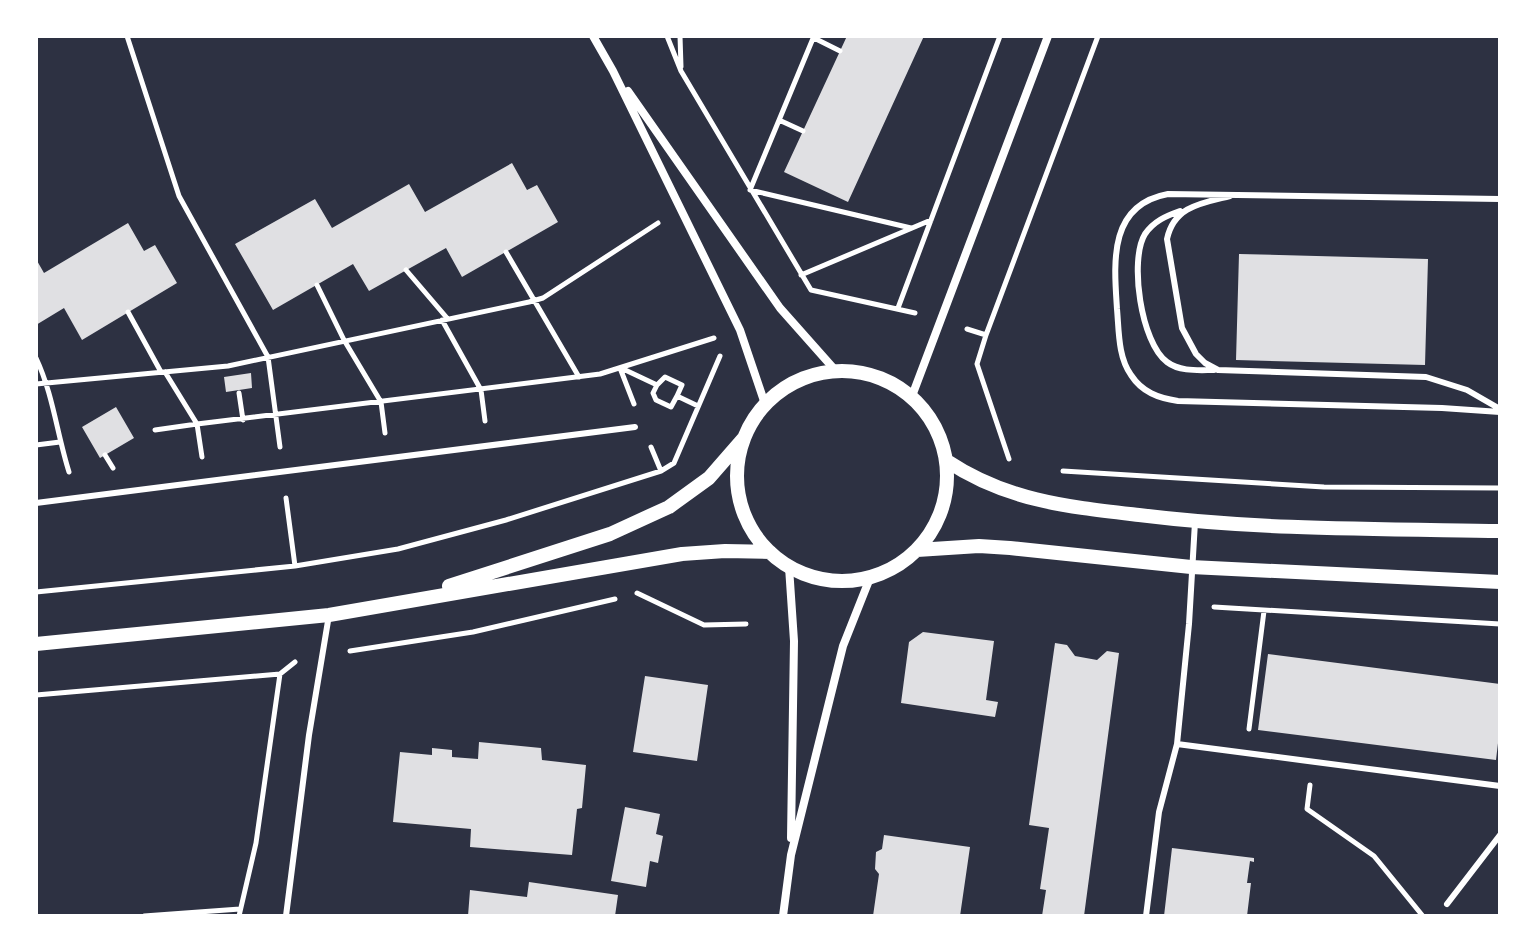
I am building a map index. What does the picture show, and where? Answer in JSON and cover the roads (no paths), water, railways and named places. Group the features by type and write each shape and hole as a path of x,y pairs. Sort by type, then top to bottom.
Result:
{"street":[{"path":"593,36 740,330 765,404"},
{"path":"912,396 1048,36"},
{"path":"613,71 780,308 835,370"},
{"path":"401,602 610,534 669,507 709,478 743,439 765,404 797,380 835,370 877,375 912,396 935,426 947,461 944,505 933,529 917,550 895,567 870,578 843,581 815,577 789,567 770,552 752,530 741,504 737,471 743,439"},
{"path":"947,461 973,478 1015,495 1077,507 1195,522 1500,531"},
{"path":"917,550 979,546 1191,567 1500,582"},
{"path":"36,644 329,615 682,554 770,552"},
{"path":"789,567 794,641 791,855"},
{"path":"783,916 791,855 843,646 870,578"}],"lane":[{"path":"1500,199 1185,193 1156,197 1135,210 1118,238 1114,257 1121,349 1132,377 1146,391 1159,398 1500,411"},
{"path":"1238,194 1158,220 1144,236 1139,248 1138,268 1143,316 1149,339 1167,362 1192,370 1426,377 1467,390 1500,411"},
{"path":"1184,210 1169,229 1167,239 1182,328 1196,354 1218,370"},
{"path":"36,503 635,427"},
{"path":"1146,916 1159,812 1177,744 1195,522"},
{"path":"286,916 309,735 329,615"},
{"path":"1177,744 1500,786"},
{"path":"1447,904 1500,835"}]}
